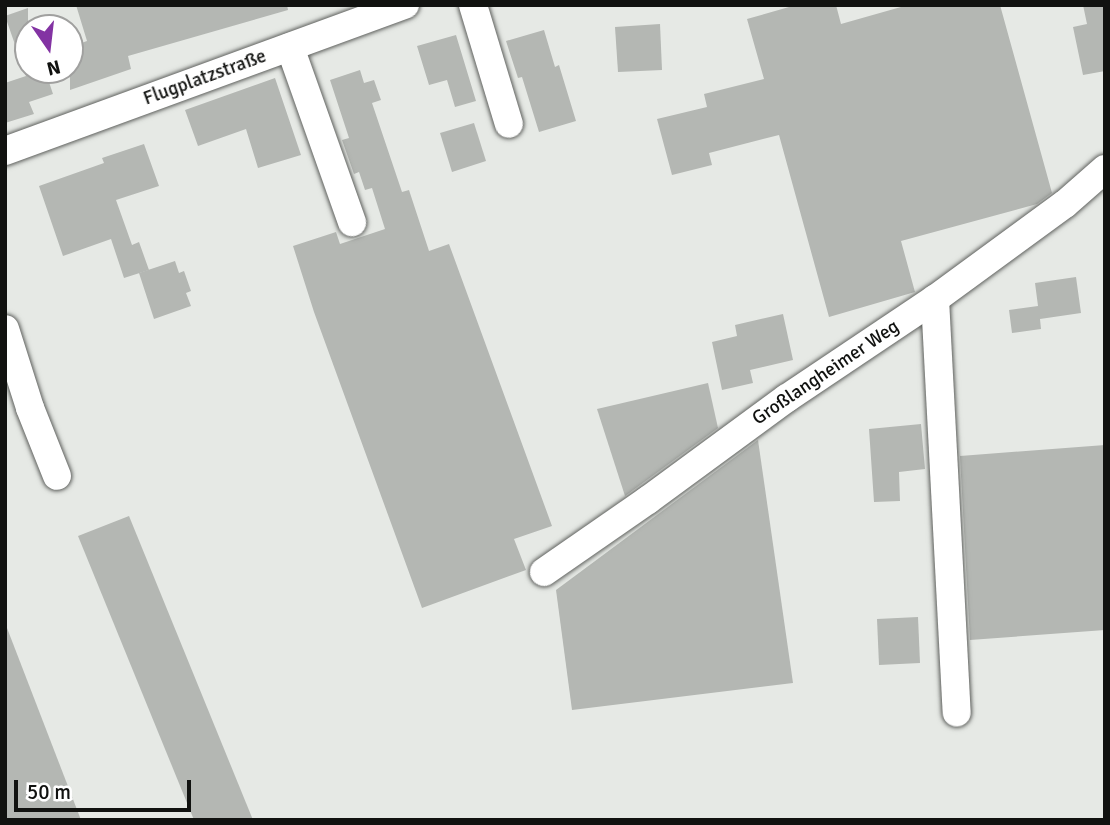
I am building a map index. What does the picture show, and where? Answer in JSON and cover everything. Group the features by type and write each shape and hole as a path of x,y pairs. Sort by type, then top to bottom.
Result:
{"street":[{"name":"Flugplatzstraße","path":"5,151 405,5"},
{"path":"473,5 509,124"},
{"path":"290,47 352,222"},
{"name":"Großlangheimer Weg","path":"544,572 649,500 787,398 935,299 1065,204 1105,169"},
{"path":"935,299 957,712"},
{"path":"5,329 13,379 57,476"}],"building":[{"path":"76,5 287,5 288,10 128,56 131,69 70,90 70,84 84,84 84,42 87,41 84,14 79,14"},
{"path":"796,5 836,5 841,24 908,5 1000,5 1052,193 1037,204 901,241 915,292 829,317 779,135 709,153 712,165 672,175 657,119 707,107 704,94 764,79 747,19"},
{"path":"1083,5 1105,5 1105,71 1083,75 1073,27 1087,24"},
{"path":"28,8 28,14 14,14 14,42 5,16"},
{"path":"660,24 662,70 618,72 615,27"},
{"path":"544,30 555,67 559,65 576,121 539,132 522,77 518,78 506,41"},
{"path":"456,35 476,101 455,107 447,80 429,85 417,46"},
{"path":"360,70 364,83 374,80 381,100 372,103 402,192 409,190 429,251 449,244 552,526 514,539 526,570 422,608 314,312 293,246 336,232 340,244 385,229 372,188 365,190 359,172 354,174 342,140 349,138 330,80"},
{"path":"275,78 301,155 258,168 246,129 198,146 185,110"},
{"path":"14,80 14,84 50,84 53,94 29,102 34,114 5,123 5,83"},
{"path":"474,123 486,161 452,172 440,133"},
{"path":"144,144 159,186 116,200 132,245 139,242 149,270 124,278 111,239 63,256 39,186 104,163 102,158"},
{"path":"175,261 179,273 184,271 191,291 186,293 191,306 154,319 139,273"},
{"path":"1076,277 1081,313 1040,319 1041,329 1012,333 1009,310 1038,306 1035,283"},
{"path":"783,314 793,360 750,370 753,383 722,390 712,342 737,336 735,325"},
{"path":"708,383 718,428 625,496 597,409"},
{"path":"921,424 925,469 899,472 900,501 874,502 869,429"},
{"path":"758,440 793,683 572,710 556,590"},
{"path":"1105,445 1105,630 970,640 960,456"},
{"path":"129,516 253,820 194,820 78,536"},
{"path":"918,617 920,663 879,665 877,619"},
{"path":"7,628 81,820 5,820"}]}
